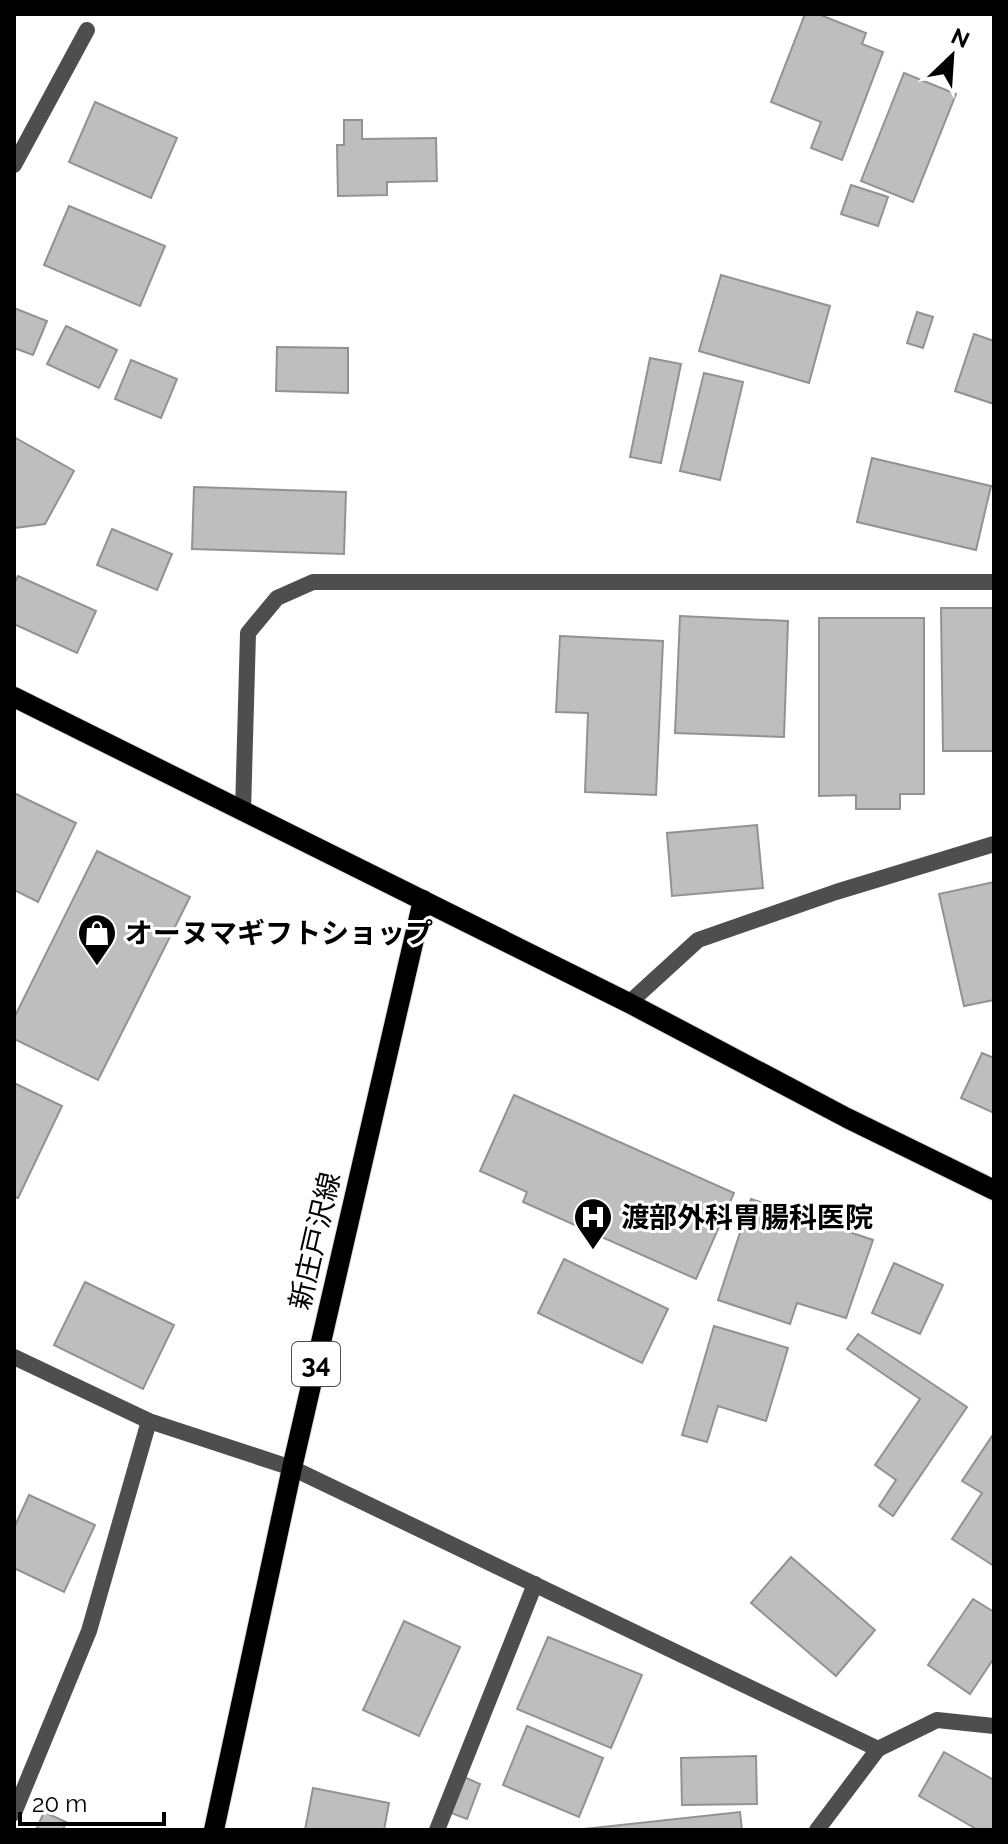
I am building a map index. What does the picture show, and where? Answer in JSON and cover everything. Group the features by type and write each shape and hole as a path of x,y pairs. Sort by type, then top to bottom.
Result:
{"main road":[{"path":"14,697 629,1003 847,1118 994,1190"},
{"name":"新庄戸沢線","path":"214,1830 292,1468 423,900"}],"street":[{"path":"14,165 87,30"},
{"path":"243,811 248,633 277,598 313,582 994,582"},
{"path":"629,1003 698,940 836,892 994,844"},
{"path":"14,1357 149,1421 292,1468 878,1749"},
{"path":"14,1813 89,1631 149,1421"},
{"path":"437,1830 535,1584"},
{"path":"817,1830 878,1749 937,1720 994,1726"}],"building":[{"path":"805,14 818,14 866,33 862,44 883,52 842,160 811,148 821,122 771,102"},
{"path":"904,73 956,94 913,202 861,181"},
{"path":"95,102 177,138 151,198 69,162"},
{"path":"344,120 362,120 362,139 436,138 437,181 387,182 387,195 338,196 337,145 344,145"},
{"path":"851,185 888,197 878,226 841,214"},
{"path":"69,206 165,246 140,306 44,265"},
{"path":"721,275 830,306 809,383 699,351"},
{"path":"14,308 47,321 33,355 14,348"},
{"path":"917,312 933,317 923,348 907,343"},
{"path":"66,326 117,350 99,388 47,364"},
{"path":"974,334 994,341 994,404 955,391"},
{"path":"277,347 348,348 348,393 276,391"},
{"path":"650,358 681,364 661,463 630,457"},
{"path":"131,360 177,379 161,418 115,399"},
{"path":"704,373 743,382 720,480 680,471"},
{"path":"14,437 74,471 45,524 14,528"},
{"path":"872,458 991,486 976,550 857,522"},
{"path":"194,487 346,492 344,554 192,549"},
{"path":"112,529 172,554 157,590 97,565"},
{"path":"18,576 96,611 77,653 14,624 14,584"},
{"path":"941,608 994,608 994,751 943,751"},
{"path":"680,616 788,621 784,737 675,733"},
{"path":"819,618 924,618 924,794 900,794 900,809 856,809 856,795 819,796"},
{"path":"560,636 663,641 656,795 585,792 588,713 556,712"},
{"path":"14,793 76,823 38,902 14,890"},
{"path":"757,825 763,888 672,896 667,833"},
{"path":"97,851 190,897 98,1080 14,1039 14,1018"},
{"path":"994,882 994,1000 964,1006 939,894"},
{"path":"982,1053 994,1058 994,1113 961,1098"},
{"path":"14,1083 62,1106 18,1198 14,1197"},
{"path":"514,1095 734,1193 696,1279 523,1202 527,1192 480,1171"},
{"path":"751,1199 873,1240 846,1318 797,1303 790,1324 718,1300"},
{"path":"564,1259 668,1309 642,1363 538,1313"},
{"path":"894,1263 943,1285 920,1334 872,1313"},
{"path":"85,1282 174,1325 143,1389 54,1345"},
{"path":"714,1326 788,1348 766,1421 718,1406 707,1442 682,1435"},
{"path":"858,1334 967,1407 893,1516 879,1506 896,1480 875,1465 920,1399 847,1349"},
{"path":"992,1436 994,1566 952,1539 982,1493 962,1481"},
{"path":"29,1495 95,1525 64,1592 14,1568 14,1528"},
{"path":"791,1557 875,1630 836,1676 751,1603"},
{"path":"973,1599 994,1612 994,1658 970,1694 928,1665"},
{"path":"404,1621 460,1647 419,1736 363,1710"},
{"path":"548,1637 642,1675 611,1748 517,1709"},
{"path":"527,1726 603,1758 579,1817 503,1785"},
{"path":"944,1752 994,1780 994,1830 978,1830 919,1796"},
{"path":"756,1756 757,1804 682,1805 681,1758"},
{"path":"464,1777 480,1784 467,1819 451,1813"},
{"path":"313,1788 389,1803 384,1830 305,1830"},
{"path":"44,1812 66,1822 63,1830 36,1830"},
{"path":"740,1812 742,1830 584,1829"}],"place":[{"name":"オーヌマギフトショップ","path":"97,967"},
{"name":"渡部外科胃腸科医院","path":"593,1251"}]}
